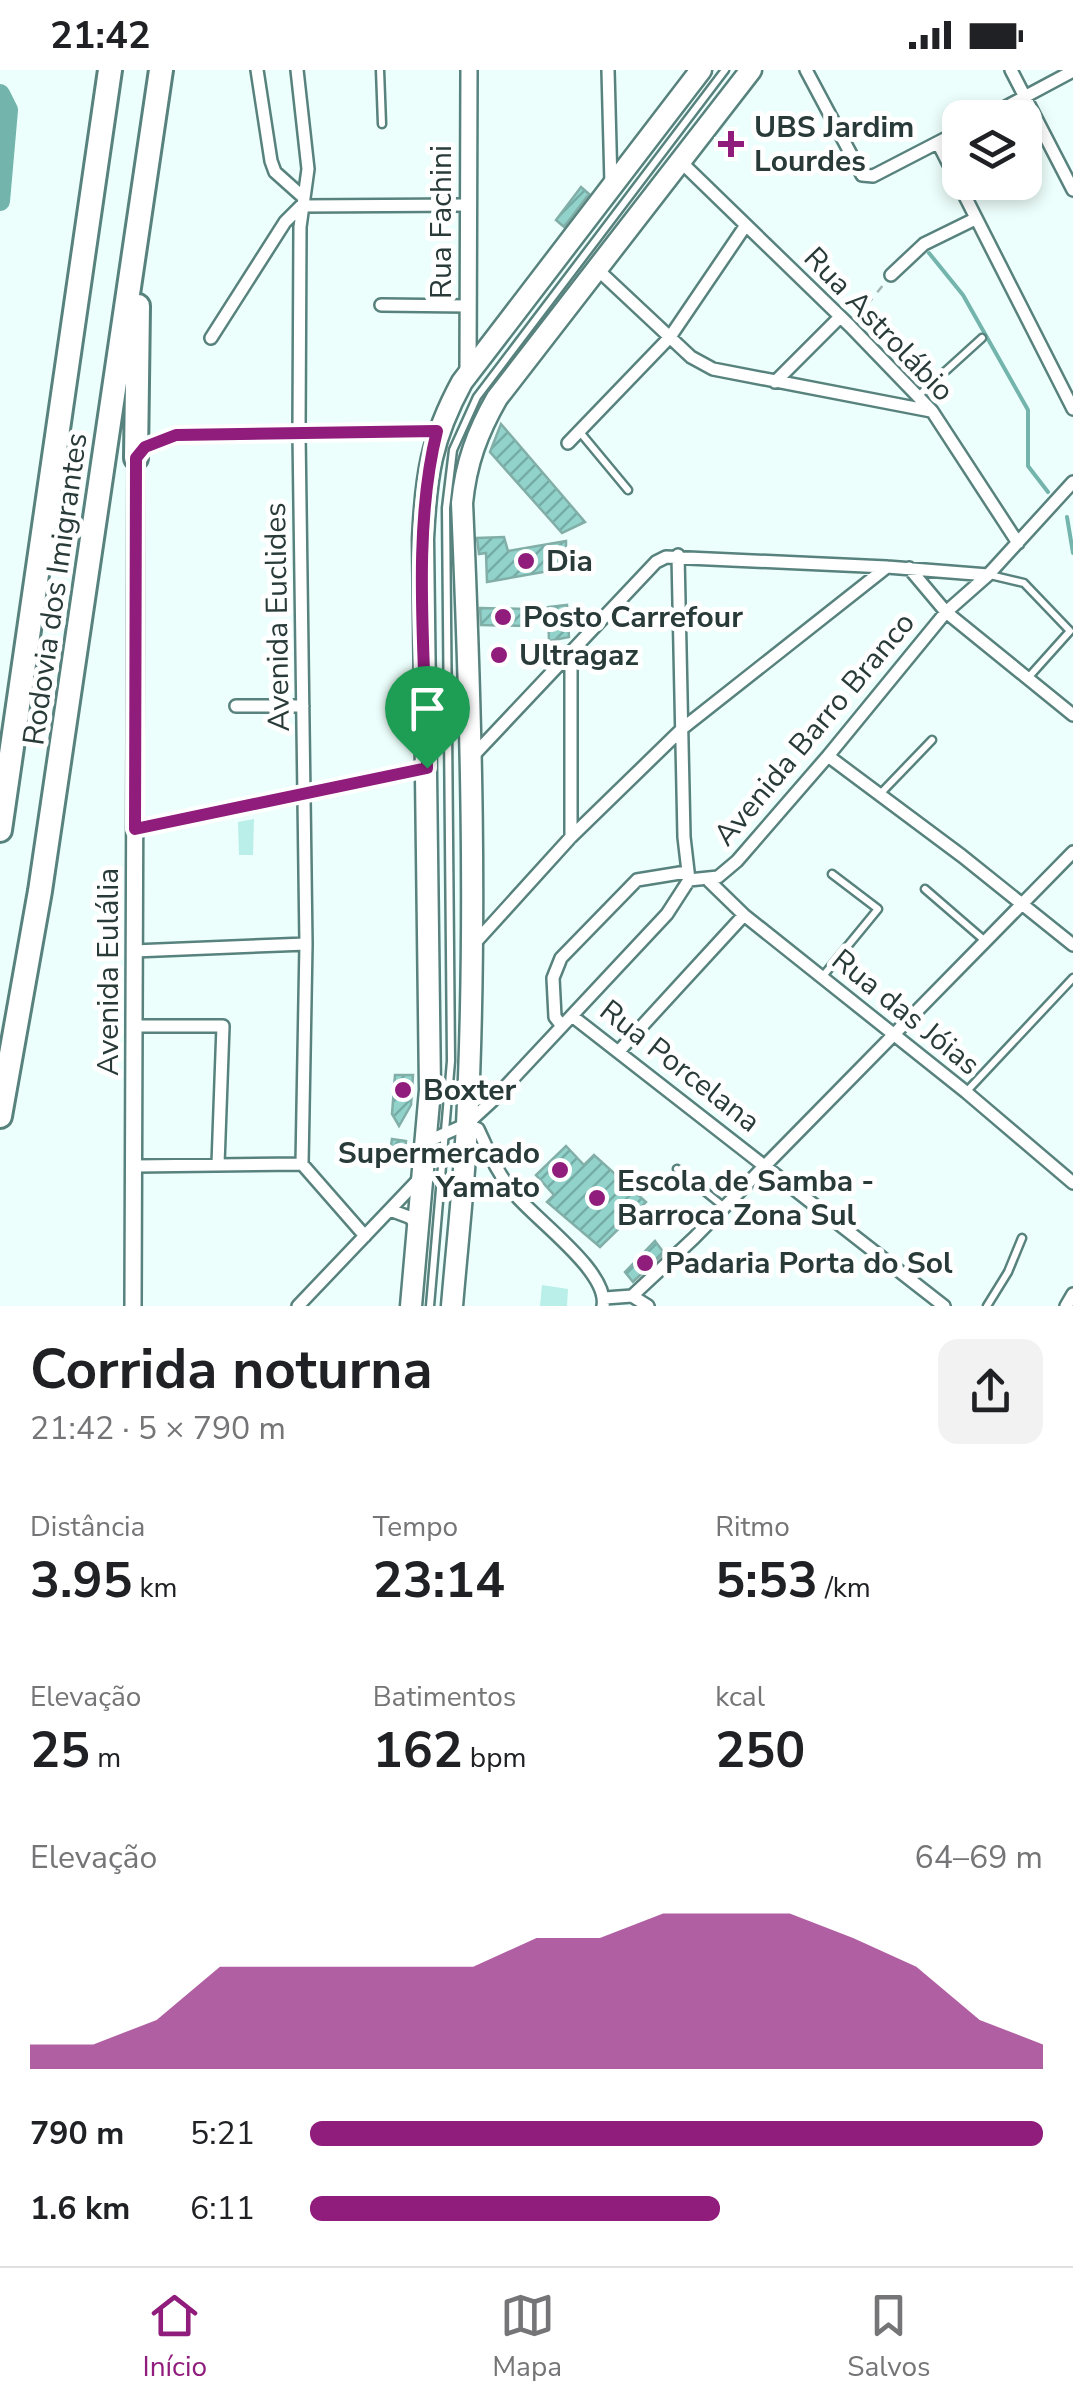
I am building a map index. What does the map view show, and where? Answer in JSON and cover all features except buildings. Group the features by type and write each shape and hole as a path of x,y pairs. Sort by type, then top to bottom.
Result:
{"highway":[{"name":"Rodovia dos Imigrantes","path":"0,830 110,70"},
{"name":"Rodovia dos Imigrantes","path":"0,1116 40,892 161,70"},
{"path":"136,458 140,218"}],"main road":[{"path":"410,1306 426,1142 431,1016 423,539 425,496 437,431 468,374 701,70"},
{"path":"452,1306 457,1127 471,948 472,757 462,503 466,468 476,435 497,398 751,70"}],"street":[{"path":"257,70 270,161 302,201 469,204"},
{"name":"Avenida Euclides","path":"297,70 308,169 302,201 299,434 306,944 302,1164"},
{"name":"Rua Fachini","path":"468,374 469,70"},
{"path":"608,70 611,188"},
{"path":"806,70 862,175 873,176 942,141"},
{"path":"1011,70 1073,190"},
{"path":"1017,100 1073,71"},
{"path":"938,143 1073,409"},
{"name":"Rua Astrolábio","path":"679,160 932,411 1018,543"},
{"path":"211,338 302,201"},
{"path":"891,276 924,244 975,219"},
{"path":"568,443 670,337 746,225"},
{"path":"596,269 691,357 713,369 932,411"},
{"path":"381,305 468,306"},
{"path":"775,382 845,321"},
{"path":"136,458 145,447 176,435 437,431"},
{"name":"Avenida Eulália","path":"133,1306 136,458"},
{"path":"472,757 656,562 678,556 988,575 1073,482"},
{"path":"426,1142 457,1127 572,1016 667,914 688,876 678,556"},
{"path":"471,948 571,836 683,728 887,566"},
{"path":"908,568 946,612 1073,715"},
{"name":"Avenida Barro Branco","path":"562,1026 555,1018 553,978 560,958 637,880 688,876 709,880 725,873 828,756 946,612 988,575"},
{"path":"571,652 571,836"},
{"path":"236,706 303,706"},
{"path":"828,756 1073,945"},
{"path":"135,829 427,768"},
{"path":"457,1127 478,1129 488,1156 515,1196 587,1267 602,1287 604,1302 632,1296 1073,852"},
{"name":"Rua das Jóias","path":"709,880 744,915 895,1034 1073,1183"},
{"path":"620,1050 744,915"},
{"path":"134,951 306,944"},
{"name":"Rua Porcelana","path":"572,1016 944,1306"},
{"path":"135,1026 223,1026 218,1164"},
{"path":"136,1166 302,1164 365,1236"},
{"path":"298,1306 423,1175"},
{"path":"390,1210 418,1225"},
{"path":"1066,1306 1073,1294"},
{"path":"632,1296 648,1306"}],"lane":[{"path":"380,70 382,124"},
{"path":"430,1306 457,1127 451,1042 446,508 453,450 476,396 725,70"},
{"path":"917,396 982,338"},
{"path":"579,431 628,490"},
{"path":"988,575 1028,586 1070,630 1027,679"},
{"path":"880,794 932,740"},
{"path":"822,977 878,908 832,874"},
{"path":"926,890 985,941"},
{"path":"966,1092 1073,978"},
{"path":"676,1169 724,1207"},
{"path":"987,1306 1008,1272 1022,1238"}],"path":[{"path":"845,321 891,276"}],"shaded area":[{"path":"254,819 253,855 239,855 238,822"},
{"path":"542,1285 568,1289 567,1306 540,1306"}],"waterway":[{"path":"0,94 8,110 0,201"},
{"path":"929,253 963,295 1028,410 1028,466 1048,492"},
{"path":"1067,517 1073,553"}],"place":[{"name":"UBS Jardim Lourdes","path":"731,144"},
{"name":"Dia","path":"526,561"},
{"name":"Posto Carrefour","path":"503,617"},
{"name":"Ultragaz","path":"499,655"},
{"name":"Boxter","path":"403,1090"},
{"name":"Supermercado Yamato","path":"560,1170"},
{"name":"Escola de Samba - Barroca Zona Sul","path":"597,1198"},
{"name":"Padaria Porta do Sol","path":"645,1263"}],"route":[{"path":"437,431 425,496 423,539 427,768 135,829 136,458 145,447 176,435 437,431"}]}
